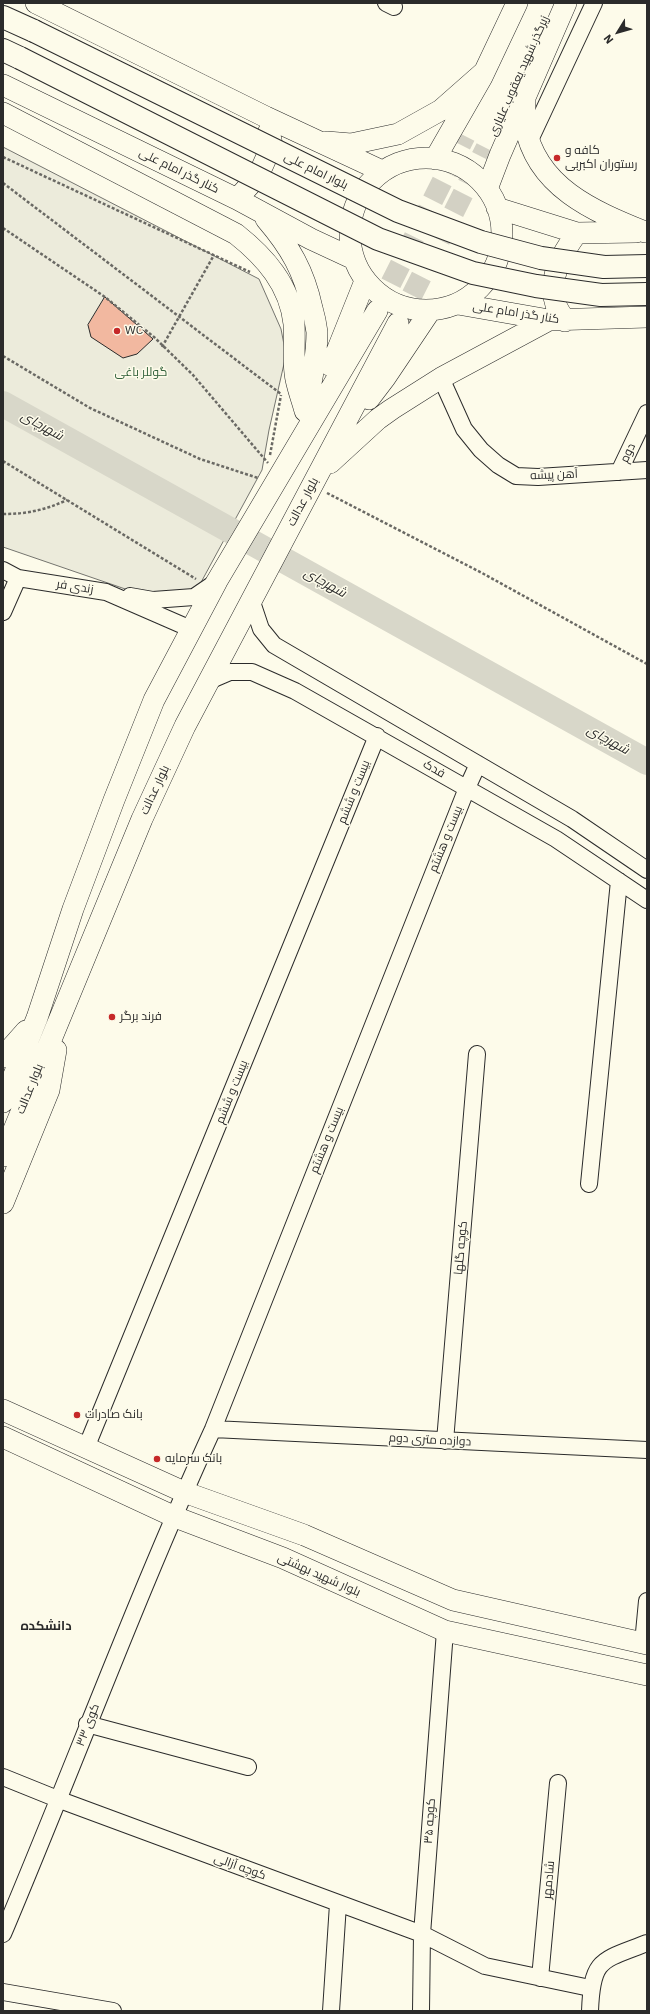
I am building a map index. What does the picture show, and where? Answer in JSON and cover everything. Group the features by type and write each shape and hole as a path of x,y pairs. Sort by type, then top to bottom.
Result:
{"highway":[{"name":"بلوار امام علی","path":"3,17 398,211 481,242 541,258 604,267 647,266"},
{"path":"12,54 378,239 473,273 528,285 601,295 647,294"}],"main road":[{"path":"36,3 266,117 382,171"},
{"path":"493,151 492,160 484,162 470,158 454,147 451,141 457,134 517,3"},
{"name":"زیرگذر شهید یعقوب علیاری","path":"457,134 529,3"},
{"name":"زیرگذر شهید یعقوب علیاری","path":"493,151 552,3"},
{"path":"487,190 493,151 525,96 566,3"},
{"path":"318,141 351,144 398,134 441,110 484,73"},
{"name":"کنار گذر امام علی","path":"3,85 237,199 312,239 354,259"},
{"path":"525,96 525,124 530,142 543,169 564,189 603,215 646,232"},
{"path":"3,113 236,234 258,252 277,274 288,297 294,323 295,373 307,418"},
{"path":"237,199 258,176 272,145 266,117"},
{"path":"435,159 457,134"},
{"path":"416,159 435,159 447,161 464,169 479,180 487,190 497,208 502,230 500,253 491,274 477,291 458,304 444,309 430,311 415,310 388,300 366,281 354,259 350,235 353,210 365,189 382,171 405,161 416,159"},
{"path":"497,208 577,233 646,232"},
{"path":"258,210 280,236 297,261 308,286 317,331 307,418"},
{"path":"315,480 378,419 441,378 557,321 555,273 564,251 577,233"},
{"path":"307,418 352,317 366,281"},
{"path":"352,317 360,308 376,302 388,306 399,313 405,320 407,334 404,350"},
{"name":"کنار گذر امام علی","path":"458,304 557,321 647,317"},
{"path":"307,418 377,311"},
{"path":"337,439 385,378 430,311"},
{"path":"337,439 398,323"},
{"name":"بلوار عدالت","path":"3,1102 37,1018 73,909 154,700 217,581 271,472 294,451 307,418"},
{"name":"بلوار عدالت","path":"3,1156 142,819 185,726 337,439"},
{"path":"3,1203 49,1090 65,1006"},
{"path":"3,1057 37,1018"},
{"path":"3,1410 184,1492 304,1534 453,1600 645,1643 644,1675"},
{"name":"بلوار شهید بهشتی","path":"3,1437 175,1517 283,1558 444,1631 644,1675"}],"street":[{"path":"530,142 594,3"},
{"name":"آهن پیشه","path":"441,378 464,430 481,450 492,460 516,476 538,477 647,470"},
{"name":"دوم","path":"619,472 647,412"},
{"name":"زندی فر","path":"3,570 18,578 106,592 191,629"},
{"path":"3,612 18,578"},
{"path":"106,592 153,600 194,597 217,581"},
{"path":"251,600 261,629 274,645 572,819 647,870"},
{"name":"فدک","path":"209,681 230,672 252,672 296,691 556,839 647,900"},
{"name":"بیست و ششم","path":"86,1448 377,736"},
{"name":"بیست و هشتم","path":"184,1492 213,1429 466,788 478,764"},
{"path":"589,1184 619,881"},
{"name":"کوچه گلها","path":"445,1441 477,1054"},
{"name":"دوازده متری دوم","path":"213,1429 647,1450"},
{"name":"کوی ۳۳","path":"3,1934 60,1800 87,1724 175,1517 184,1492"},
{"path":"645,1643 647,1601"},
{"name":"کوچه ۳۵","path":"421,2011 422,1934 444,1631"},
{"path":"87,1724 248,1767"},
{"name":"کوچه آزالی","path":"3,1777 60,1800 422,1934 485,1966 590,1988"},
{"name":"شادمهر","path":"540,1978 558,1783"},
{"path":"331,2011 338,1904"},
{"path":"590,2011 590,1988 594,1972 606,1959 647,1943"},
{"path":"3,1992 113,2011"}],"path":[{"path":"3,157 255,275"},
{"path":"3,183 281,394"},
{"path":"3,228 105,297 154,338 193,375 271,472"},
{"path":"162,347 214,255"},
{"path":"3,356 90,408 200,459 271,472"},
{"path":"271,472 281,386"},
{"path":"3,461 197,580 194,597"},
{"path":"315,480 647,664"},
{"path":"3,514 25,514 51,507 67,500"}],"green space":[{"name":"گوللر باغی","path":"3,147 259,279 281,329 286,355 269,430 262,470 199,586 185,593 134,592 3,547"}],"building":[{"name":"WC","path":"105,297 153,339 137,354 123,358 91,337 88,325"}],"waterway":[{"name":"شهرچای","path":"3,404 647,762"}],"tunnel":[{"path":"377,311 465,136"},
{"path":"398,323 486,148"}],"place":[{"name":"کافه و رستوران اکبربی","path":"557,158"},
{"name":"WC","path":"117,331"},
{"name":"فرند برگر","path":"112,1017"},
{"name":"بانک صادرات","path":"77,1415"},
{"name":"بانک سرمایه","path":"157,1459"}],"district":[{"name":"دانشکده","path":"46,1626"}]}
